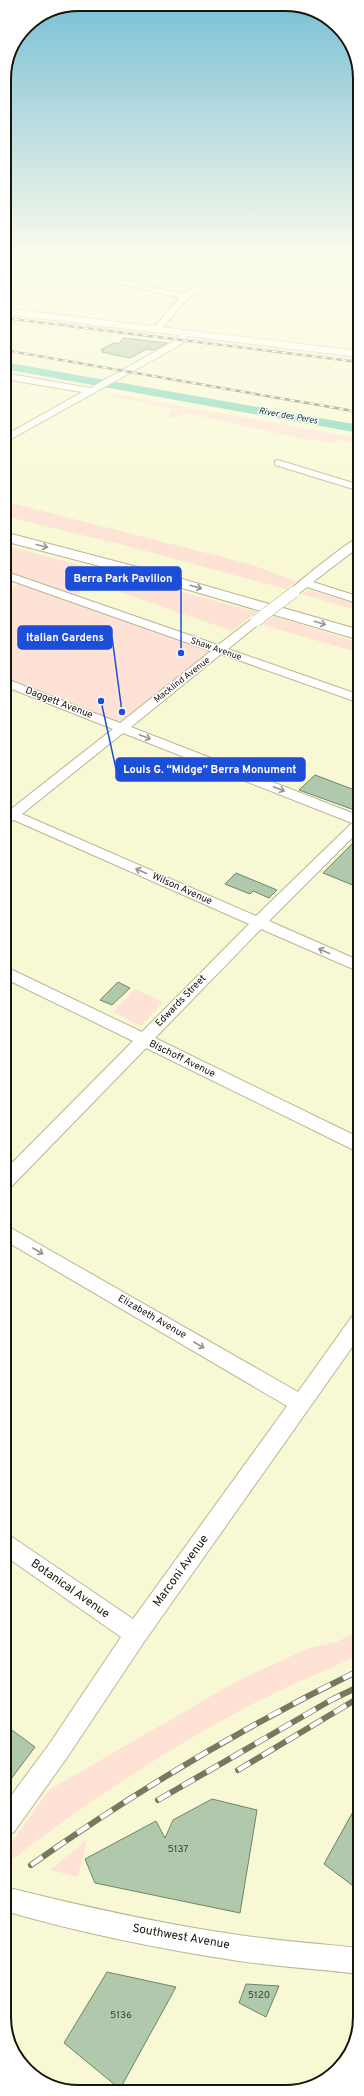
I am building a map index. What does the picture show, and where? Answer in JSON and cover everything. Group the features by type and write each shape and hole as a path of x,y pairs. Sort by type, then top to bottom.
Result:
{"highway":[{"path":"11,525 182,568"},
{"path":"11,538 184,583 353,633"},
{"path":"269,593 298,597"}],"street":[{"path":"11,436 158,354"},
{"path":"11,377 93,390"},
{"path":"278,463 353,486"},
{"name":"Macklind Avenue","path":"11,813 122,728 256,621 298,597 304,583 353,545"},
{"name":"Shaw Avenue","path":"11,576 353,697"},
{"path":"11,584 19,579"},
{"path":"304,583 353,599"},
{"name":"Daggett Avenue","path":"11,685 353,819"},
{"name":"Wilson Avenue","path":"11,818 259,922 353,964"},
{"name":"Edwards Street","path":"11,1176 259,922 353,829"},
{"name":"Bischoff Avenue","path":"11,974 353,1143"},
{"name":"Elizabeth Avenue","path":"11,1235 299,1404"},
{"name":"Marconi Avenue","path":"11,1815 58,1750 136,1634 353,1331"},
{"name":"Botanical Avenue","path":"11,1549 136,1634"},
{"name":"Southwest Avenue","path":"11,1901 206,1943 353,1960"}],"shaded area":[{"path":"309,354 341,354 353,355 353,359"},
{"path":"114,394 353,437 353,442 338,440 334,443 299,438 196,415 187,414 167,418 173,409 106,395"},
{"path":"11,503 249,564 296,581 286,589 127,546 11,518"},
{"path":"11,547 257,612 232,631 94,583 76,595 11,572"},
{"path":"20,583 209,650 209,652 123,720 114,721 11,681 11,589"},
{"path":"310,590 353,603 353,609 301,594"},
{"path":"274,616 353,641 353,651 263,625"},
{"path":"135,989 163,1002 142,1025 139,1025 113,1012"},
{"path":"353,1634 353,1658 261,1700 185,1742 125,1779 11,1860 11,1844 49,1790 239,1680 309,1648 336,1642"},
{"path":"87,1840 78,1877 50,1870"}],"building":[{"path":"110,354 138,354 130,358"},
{"path":"315,775 353,789 353,809 299,790"},
{"path":"353,843 353,885 323,873"},
{"path":"236,873 277,890 269,898 253,891 250,894 225,884"},
{"path":"118,982 130,988 112,1005 100,1000"},
{"path":"11,1729 35,1747 11,1779"},
{"path":"212,1799 257,1810 240,1913 95,1883 85,1859 156,1821 165,1838 173,1820"},
{"path":"353,1812 353,1886 324,1864"},
{"path":"107,1972 176,1987 122,2085 115,2085 64,2043"},
{"path":"246,1984 279,1986 266,2017 239,2003"}],"waterway":[{"name":"River des Peres","path":"11,366 353,428"}],"railway":[{"path":"26,354 353,411"},
{"path":"293,354 353,361"},
{"path":"31,1865 111,1811 192,1761 317,1691 353,1673"},
{"path":"158,1800 333,1699 353,1689"},
{"path":"238,1770 353,1701"}],"place":[{"name":"Berra Park Pavilion","path":"181,653"},
{"name":"Louis G. “Midge” Berra Monument","path":"101,701"},
{"name":"Italian Gardens","path":"122,712"}]}
